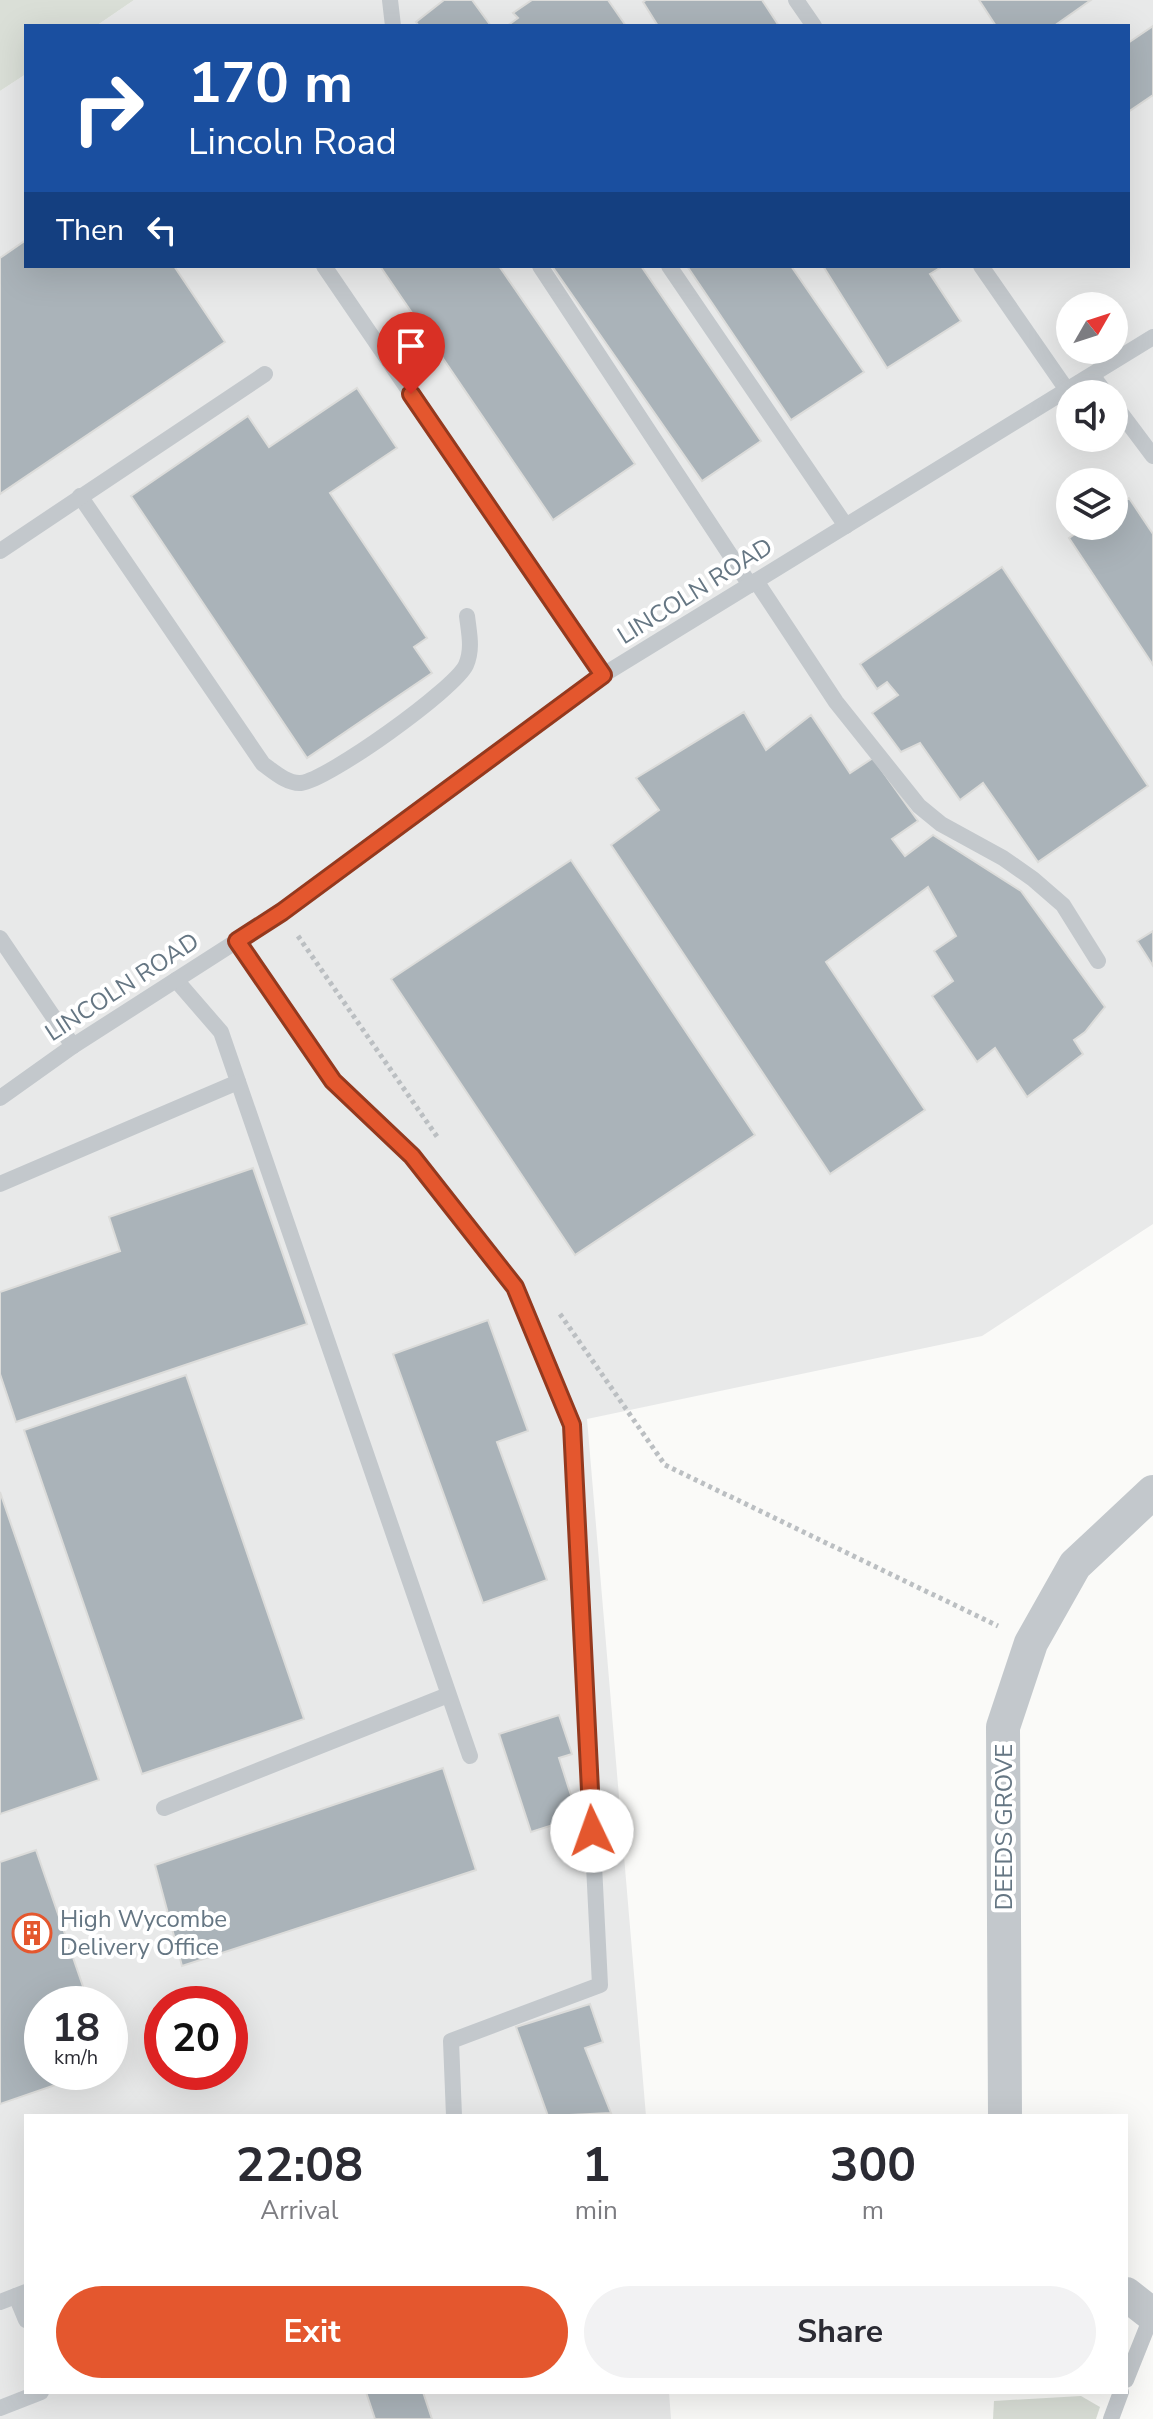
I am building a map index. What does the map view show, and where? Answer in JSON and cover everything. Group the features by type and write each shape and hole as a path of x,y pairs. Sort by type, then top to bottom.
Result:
{"street":[{"name":"DEEDS GROVE","path":"1005,2114 1003,1727 1031,1643 1075,1565 1153,1492"}],"lane":[{"path":"390,0 393,24"},
{"path":"796,0 813,24"},
{"path":"325,268 603,675"},
{"path":"541,268 836,702 919,806 941,824 1003,858 1063,905 1098,961"},
{"path":"670,268 846,526"},
{"path":"982,268 1060,380"},
{"name":"LINCOLN ROAD","path":"1084,380 1153,337"},
{"path":"0,551 265,374"},
{"path":"1092,375 1096,380"},
{"name":"LINCOLN ROAD","path":"0,1098 73,1046 282,912 603,675 1056,397"},
{"path":"1128,423 1153,456"},
{"path":"80,496 263,764 283,778 299,783 324,775 447,690 465,669 471,653 467,616"},
{"path":"0,938 73,1046"},
{"path":"237,941 333,1081 412,1156 515,1287 572,1425 600,1985 451,2041 454,2114"},
{"path":"176,980 221,1032 470,1756"},
{"path":"0,1184 238,1082"},
{"path":"164,1808 448,1695"},
{"path":"14,2297 24,2316"},
{"path":"1128,2372 1144,2308"},
{"path":"0,2408 36,2394"},
{"path":"1111,2419 1120,2394"}],"path":[{"path":"282,912 442,1144"},
{"path":"558,1311 665,1465 1031,1643"}],"shaded area":[{"path":"0,0 134,0 99,24 24,24 24,75 0,91"},
{"path":"134,0 1153,0 1153,1224 982,1336 587,1419 646,2114 24,2114 24,2394 669,2394 671,2419 0,2419 0,91 24,75 24,268 1130,268 1130,24 99,24"},
{"path":"1081,2396 1100,2407 1096,2419 993,2419 994,2401"}],"building":[{"path":"444,0 472,0 490,24 418,24 416,22"},
{"path":"532,0 608,0 625,24 510,24 518,18 513,13"},
{"path":"762,0 778,24 657,24 643,2"},
{"path":"979,0 1091,0 1057,24 995,24"},
{"path":"1153,26 1153,95 1130,111 1130,42"},
{"path":"24,241 24,268 175,268 225,342 0,494 0,258"},
{"path":"381,268 500,268 635,464 553,520"},
{"path":"553,268 642,268 761,441 702,481"},
{"path":"688,268 792,268 864,372 791,420"},
{"path":"824,268 940,268 930,274 961,321 887,368"},
{"path":"357,388 397,448 330,493 427,638 414,647 432,673 307,758 131,496 248,416 269,447"},
{"path":"1128,499 1153,534 1153,665 1070,540 1128,540"},
{"path":"1002,567 1148,786 1038,862 983,783 960,800 920,743 901,752 872,713 898,695 887,682 877,689 860,664"},
{"path":"744,712 766,750 811,715 850,773 873,758 918,821 892,839 905,856 933,835 1021,891 1105,1007 1085,1032 1074,1040 1083,1054 1027,1097 995,1048 977,1062 932,996 953,981 934,951 956,936 928,887 826,962 925,1110 830,1174 611,845 659,810 636,778"},
{"path":"571,860 755,1135 575,1255 391,979"},
{"path":"1153,931 1153,966 1137,941"},
{"path":"253,1168 307,1324 16,1422 0,1374 0,1292 120,1251 109,1217"},
{"path":"488,1320 528,1431 497,1442 547,1580 483,1603 393,1354"},
{"path":"186,1375 304,1719 142,1774 24,1430"},
{"path":"0,1492 99,1780 0,1814"},
{"path":"559,1715 572,1754 559,1758 578,1817 531,1832 499,1734"},
{"path":"443,1768 476,1870 182,1966 155,1865"},
{"name":"High Wycombe Delivery Office","path":"36,1850 83,1986 24,1986 24,2090 41,2090 0,2104 0,1862"},
{"path":"590,2004 603,2042 585,2048 611,2113 547,2114 516,2027"},
{"path":"367,2394 424,2394 432,2419 375,2419"}],"place":[{"name":"High Wycombe Delivery Office","path":"32,1933"}],"route":[{"path":"411,394 603,675 282,912 237,941 333,1081 412,1156 515,1287 572,1425 592,1831"}]}
